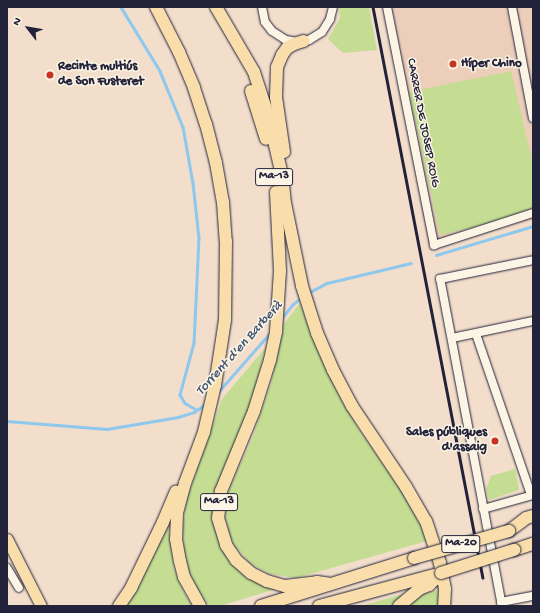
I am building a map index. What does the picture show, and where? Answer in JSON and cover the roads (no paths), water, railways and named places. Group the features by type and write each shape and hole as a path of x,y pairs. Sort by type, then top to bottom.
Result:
{"highway":[{"path":"156,7 179,52 194,88 216,162 223,202 226,241 227,288 225,320 215,385 198,450 185,483 177,513 178,552 188,584 200,606"},
{"name":"Ma-13","path":"216,7 242,53 273,173 280,246 279,305 273,346 254,411 221,491 218,511 220,530 226,545 236,560 247,570 260,578 285,586 317,582 331,584"},
{"path":"285,203 288,182 276,97 277,67 287,48 304,41"},
{"path":"242,53 254,72 268,115 282,175 285,203 302,286 322,346 342,389 366,430 412,496 428,526 443,576 444,606"},
{"path":"119,606 131,588 163,522 202,422 209,409"},
{"path":"509,530 526,518 533,516"},
{"name":"Ma-20","path":"261,606 414,558 533,524"},
{"name":"Ma-20","path":"319,606 441,573 533,544"},
{"path":"399,606 419,589 429,585 441,573"}],"main road":[{"path":"7,539 41,606"}],"street":[{"path":"262,7 265,22 276,34 286,40 304,41 318,35 325,28 330,19 333,7"},
{"name":"CARRER DE JOSEP ROIG","path":"387,7 434,245 533,214"},
{"path":"512,7 533,118"},
{"path":"533,260 440,279 502,604 533,596"},
{"path":"452,338 533,321"},
{"path":"476,334 532,495 483,509"},
{"path":"7,568 19,588"}],"waterway":[{"path":"121,7 160,71 183,127 193,183 199,238 194,343 180,395 185,403 197,410"},
{"name":"Torrent d'en Barberà","path":"436,255 533,226"},
{"name":"Torrent d'en Barberà","path":"308,293 327,283 411,263"},
{"name":"Torrent d'en Barberà","path":"282,318 292,305 302,297"},
{"name":"Torrent d'en Barberà","path":"218,392 270,333"},
{"name":"Torrent d'en Barberà","path":"7,421 107,429 178,417 194,412 206,404"}],"railway":[{"path":"373,7 483,578"}],"place":[{"name":"Híper Chino","path":"453,64"},
{"name":"Recinte multiús de Son Fusteret","path":"50,75"},
{"name":"Sales públiques d'assaig","path":"495,441"}]}
